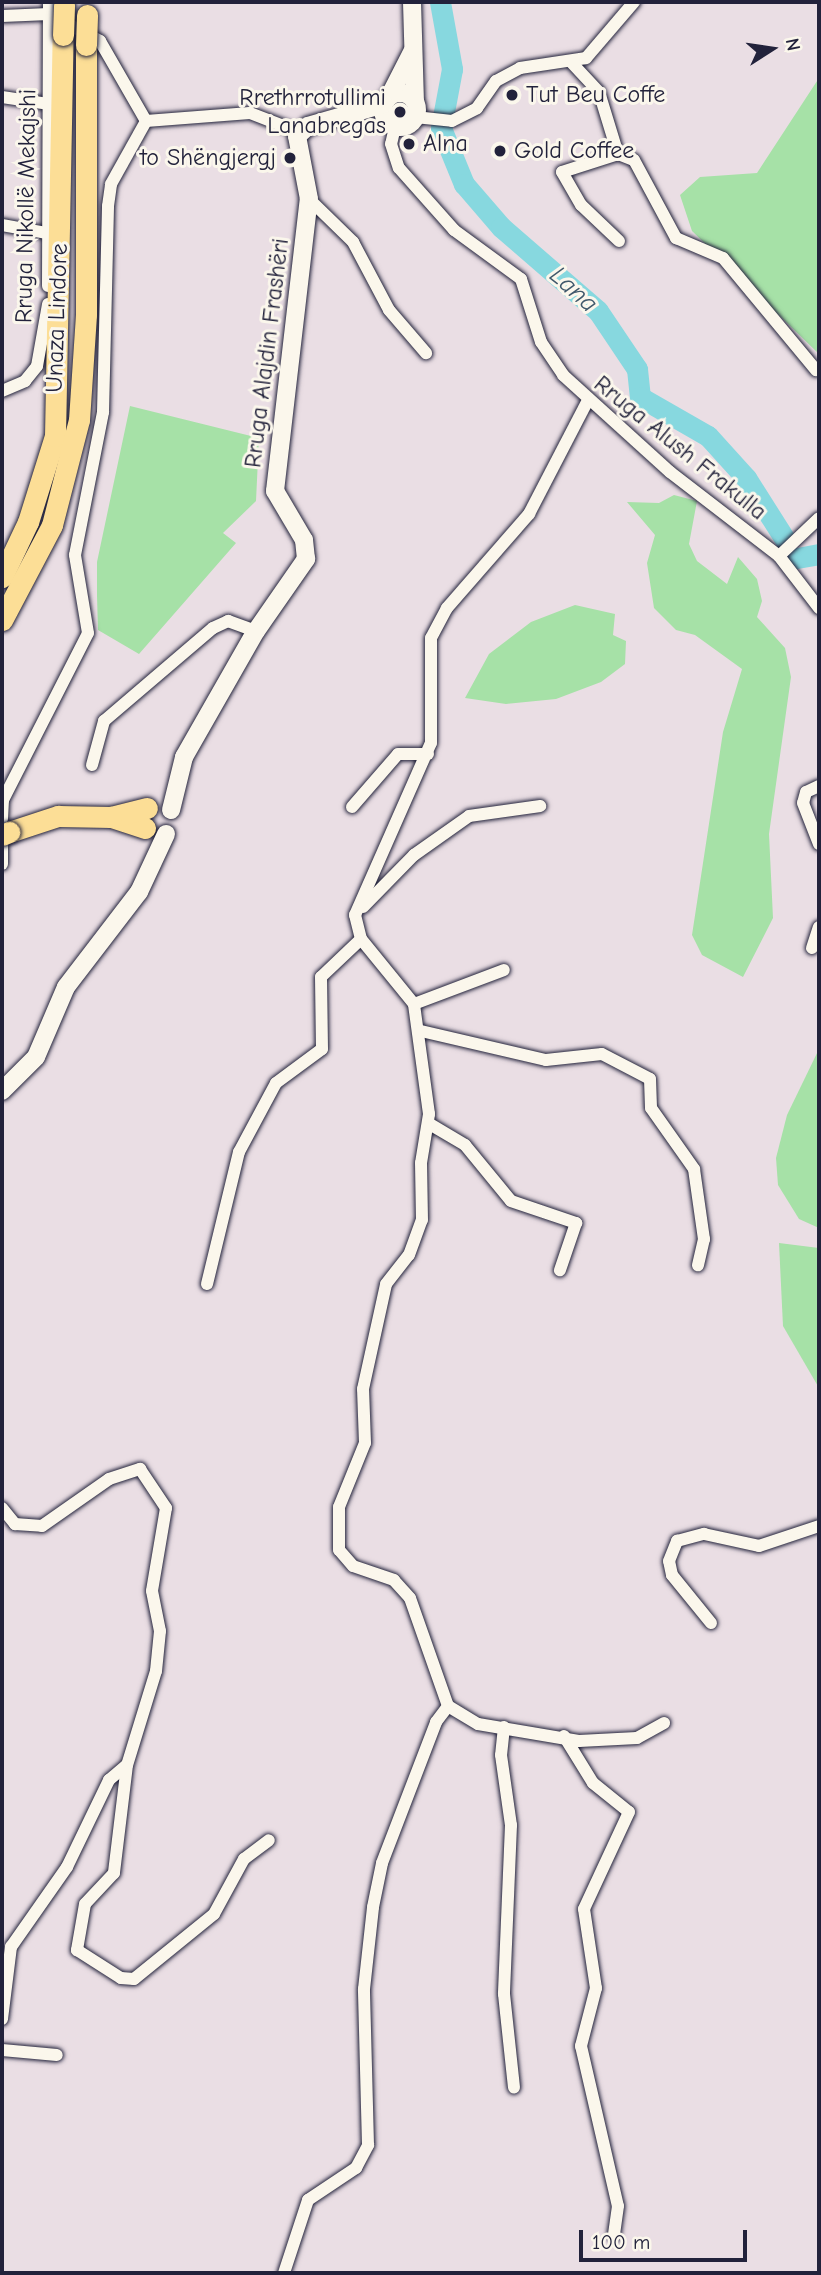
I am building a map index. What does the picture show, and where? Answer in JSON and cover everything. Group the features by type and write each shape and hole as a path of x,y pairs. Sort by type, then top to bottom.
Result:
{"highway":[{"name":"Unaza Lindore","path":"2,576 28,522 55,436 63,35 57,6"},
{"name":"Unaza Lindore","path":"2,620 35,563 66,486 79,420 86,314 87,8"},
{"path":"2,626 41,560 66,486"},
{"path":"4,829 58,816 157,820"}],"main road":[{"path":"412,2 415,109"},
{"path":"388,111 412,51"},
{"path":"388,111 400,93 415,109"},
{"path":"299,132 357,116 415,109"},
{"name":"Rruga Alajdin Frashëri","path":"2,1091 36,1058 66,987 139,892 152,860 157,820 172,788 256,631 306,559 304,540 277,501 275,484 309,199 297,149 299,132"}],"street":[{"path":"415,109 452,121 477,108 503,75 543,62 571,62 597,51 634,2"},
{"path":"2,16 57,6 109,50 146,121"},
{"name":"Rruga Nikollë Mekajshi","path":"2,391 25,381 37,366 48,310 49,104 57,6"},
{"path":"571,62 599,92 618,154 640,166 667,227 696,252 723,258 816,370"},
{"path":"2,97 49,104"},
{"name":"Rruga Alush Frakulla","path":"388,111 393,156 408,182 471,245 516,273 545,351 587,402 779,556 819,608"},
{"path":"146,121 250,113 299,132"},
{"path":"2,864 3,800 88,633 75,555 103,412 108,206 111,184 146,121"},
{"path":"618,154 562,172 580,205 620,241"},
{"path":"309,199 352,242 389,310 426,353"},
{"path":"2,225 47,233"},
{"path":"587,402 528,514 447,608 431,638 428,754 355,915 361,939 414,1004 421,1031 428,1123 422,1220 409,1255 386,1284 363,1388 365,1443 337,1522 345,1561 394,1580 410,1598 449,1706 478,1724 598,1742 638,1738 664,1723"},
{"path":"779,556 819,518"},
{"path":"92,765 104,721 213,628 228,621 256,631"},
{"path":"352,807 398,754 428,754"},
{"path":"819,786 806,792 803,803 819,844"},
{"path":"355,915 414,855 469,816 540,806"},
{"path":"812,948 819,927"},
{"path":"207,1284 239,1152 275,1083 322,1049 321,977 361,939"},
{"path":"414,1004 504,970"},
{"path":"421,1031 545,1059 602,1054 650,1079 651,1108 694,1169 704,1238 698,1265"},
{"path":"428,1123 465,1145 511,1201 576,1223 560,1270"},
{"path":"2,1508 15,1524 43,1526 131,1469 146,1475 163,1500 167,1518 152,1604 160,1644 127,1765 114,1873 85,1904 74,1942 121,1978 142,1974 214,1914 244,1860 269,1840"},
{"path":"711,1623 672,1575 669,1561 677,1541 704,1534 758,1546 819,1526"},
{"path":"284,2273 313,2193 356,2168 368,2145 364,1989 373,1907 382,1863 436,1722 449,1706"},
{"path":"504,1727 501,1755 511,1825 504,1994 514,2087"},
{"path":"564,1736 593,1783 629,1812 584,1909 596,1988 581,2046 618,2206 614,2236"},
{"path":"2,2019 11,1947 67,1867 109,1780 127,1765"},
{"path":"2,2050 57,2055"}],"green space":[{"path":"819,78 819,354 692,231 680,195 700,177 757,173"},
{"path":"130,406 259,438 256,501 223,533 236,543 139,654 98,630 97,562"},
{"path":"674,495 697,501 689,544 697,561 727,584 738,557 757,579 762,601 757,617 785,648 791,677 769,834 773,918 743,977 702,955 692,935 723,732 742,669 695,635 676,630 654,608 647,563 655,535 627,502 659,503"},
{"path":"575,605 615,614 613,635 626,641 625,664 601,682 556,699 506,704 465,698 489,654 531,622"},
{"path":"819,1049 819,1228 799,1219 778,1185 776,1158 787,1115"},
{"path":"779,1243 819,1248 819,1388 783,1326"}],"waterway":[{"name":"Lana","path":"440,2 452,69 441,128 464,184 501,227 598,311 637,369 640,397 708,436 746,478 786,541"},
{"name":"Lana","path":"797,558 819,554"}],"place":[{"name":"Tut Beu Coffe","path":"512,95"},
{"name":"Rrethrrotullimi Lanabregas","path":"400,112"},
{"name":"Alna","path":"409,144"},
{"name":"Gold Coffee","path":"500,151"},
{"name":"to Shëngjergj","path":"290,158"}]}
